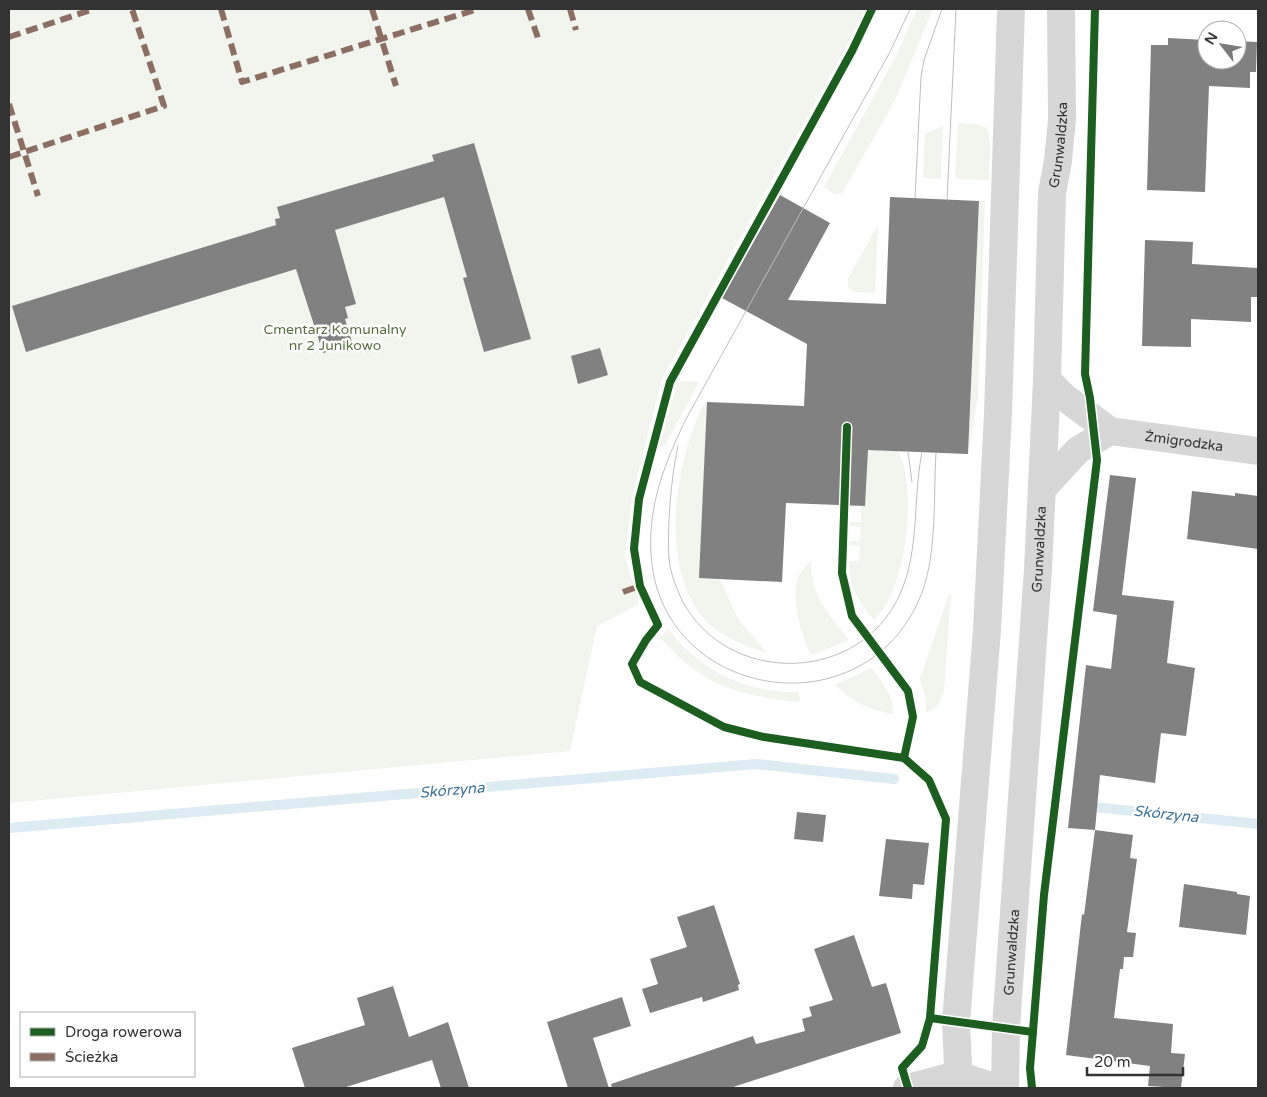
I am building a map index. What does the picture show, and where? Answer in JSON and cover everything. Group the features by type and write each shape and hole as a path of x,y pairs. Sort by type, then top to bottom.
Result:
{"street":[{"path":"958,1082 956,1022 987,630 998,414 1011,9"},
{"name":"Grunwaldzka","path":"1005,1088 1006,1028 1042,489 1052,193 1058,161 1062,119 1061,9"},
{"name":"Żmigrodzka","path":"1047,380 1064,397 1110,432 1258,451"},
{"path":"1042,489 1078,450 1110,432"},
{"path":"907,1088 958,1082 998,1088"}],"green space":[{"name":"Cmentarz Komunalny nr 2 Junikowo","path":"9,9 865,9 845,49 662,379 632,498 625,557 639,604 597,626 570,751 9,803"},
{"path":"917,9 933,9 894,102 842,193 835,194 824,187 895,58"},
{"path":"958,123 980,125 986,128 990,145 989,180 955,179"},
{"path":"943,126 941,179 923,178 925,134"},
{"path":"979,201 985,201 978,397 968,454"},
{"path":"878,225 875,293 853,292 848,287 848,278"},
{"path":"683,381 699,382 664,447 659,446 677,384"},
{"path":"705,402 707,402 701,548 719,577 738,619 767,653 729,638 709,624 693,602 682,576 677,547 676,516 679,484 685,454 694,426"},
{"path":"868,424 897,448 899,452 904,469 908,515 906,539 894,586 885,606 874,620 863,607 856,593 849,570 849,561 859,561 860,546 849,545 849,541 860,541 861,527 850,526 850,522 861,522 861,506 865,506"},
{"path":"811,560 811,573 817,594 827,612 849,640 811,655 800,627 796,594 799,575"},
{"path":"949,594 951,594 944,692 937,706 926,713 926,700 920,679"},
{"path":"669,630 695,657 726,677 742,684 760,688 798,692 801,699 797,702 756,696 721,685 705,677 675,653 660,637"},
{"path":"871,668 883,684 892,701 893,714 862,704 848,696 835,685"}],"building":[{"path":"1168,38 1197,39 1197,70 1247,70 1247,42 1257,42 1256,72 1250,72 1250,88 1209,86 1205,192 1147,190 1151,45 1168,45"},
{"path":"474,143 531,339 484,352 463,278 467,277 444,197 335,230 356,304 345,307 348,318 345,319 353,345 323,353 296,269 26,352 12,306 276,225 275,219 280,218 277,207 434,161 432,155"},
{"path":"780,195 830,223 788,300 886,304 890,197 979,201 968,454 868,450 865,506 786,503 782,582 699,578 707,402 804,406 807,344 722,298"},
{"path":"1145,240 1193,242 1192,264 1258,268 1258,297 1251,297 1251,322 1191,319 1191,347 1142,346"},
{"path":"600,348 608,375 578,384 571,356"},
{"path":"1110,475 1136,478 1122,595 1174,601 1167,663 1195,668 1186,736 1161,733 1155,783 1100,775 1095,830 1068,828 1086,665 1111,669 1117,615 1093,611"},
{"path":"1192,491 1235,496 1235,493 1258,496 1258,549 1187,539"},
{"path":"797,812 826,815 823,842 794,839"},
{"path":"1095,830 1133,835 1130,858 1137,859 1127,932 1136,933 1133,957 1124,957 1123,969 1120,969 1114,1018 1173,1024 1171,1053 1185,1054 1181,1088 1148,1086 1150,1066 1066,1055 1082,914 1084,915"},
{"path":"886,839 929,843 924,885 913,884 912,899 879,896"},
{"path":"1184,884 1237,892 1237,894 1250,896 1246,935 1179,927"},
{"path":"714,905 740,984 738,985 739,990 703,1002 702,997 650,1013 642,989 658,984 650,959 687,947 677,917"},
{"path":"854,935 872,987 886,983 901,1033 730,1088 612,1088 611,1084 753,1036 756,1044 805,1031 802,1019 812,1016 809,1007 833,1000 814,949"},
{"path":"393,986 409,1037 448,1022 469,1088 441,1088 432,1060 343,1088 305,1088 292,1048 365,1025 357,998"},
{"path":"622,997 631,1026 593,1038 609,1088 568,1088 547,1022"}],"waterway":[{"name":"Skórzyna","path":"9,828 756,764 894,779"},
{"name":"Skórzyna","path":"1084,806 1258,824"}],"tram line":[{"path":"910,9 890,52 686,419 671,451 655,501 652,518 651,553 662,602 687,640 723,666 765,681 809,682 852,670 890,643 918,602 929,567 932,549 936,453"},
{"path":"915,198 921,77 924,60 942,9"},
{"path":"947,200 956,9"},
{"path":"678,446 669,517 669,559 676,587 683,602 703,629 728,648 758,659 789,663 820,660 849,649 875,630 895,604 909,568 922,452"},
{"path":"908,452 912,482"}],"marked path":[{"path":"9,37 94,9"},
{"path":"9,157 164,106 132,9"},
{"path":"221,9 242,82 478,9"},
{"path":"372,9 396,86"},
{"path":"528,9 539,41"},
{"path":"570,9 576,30"},
{"path":"9,104 38,196"},
{"path":"623,592 640,586"}],"cycle path":[{"path":"872,9 852,51 670,382 639,499 634,549 640,586 658,625 646,640 632,664 640,682 724,727 764,737 904,758 929,780 946,819 930,1018 922,1046 902,1068 908,1088"},
{"path":"1032,1088 1030,1068 1044,895 1097,460 1090,398 1085,374 1095,9"},
{"path":"847,427 842,573 852,616 908,691 913,717 904,758"},
{"path":"930,1018 1033,1032"}]}
